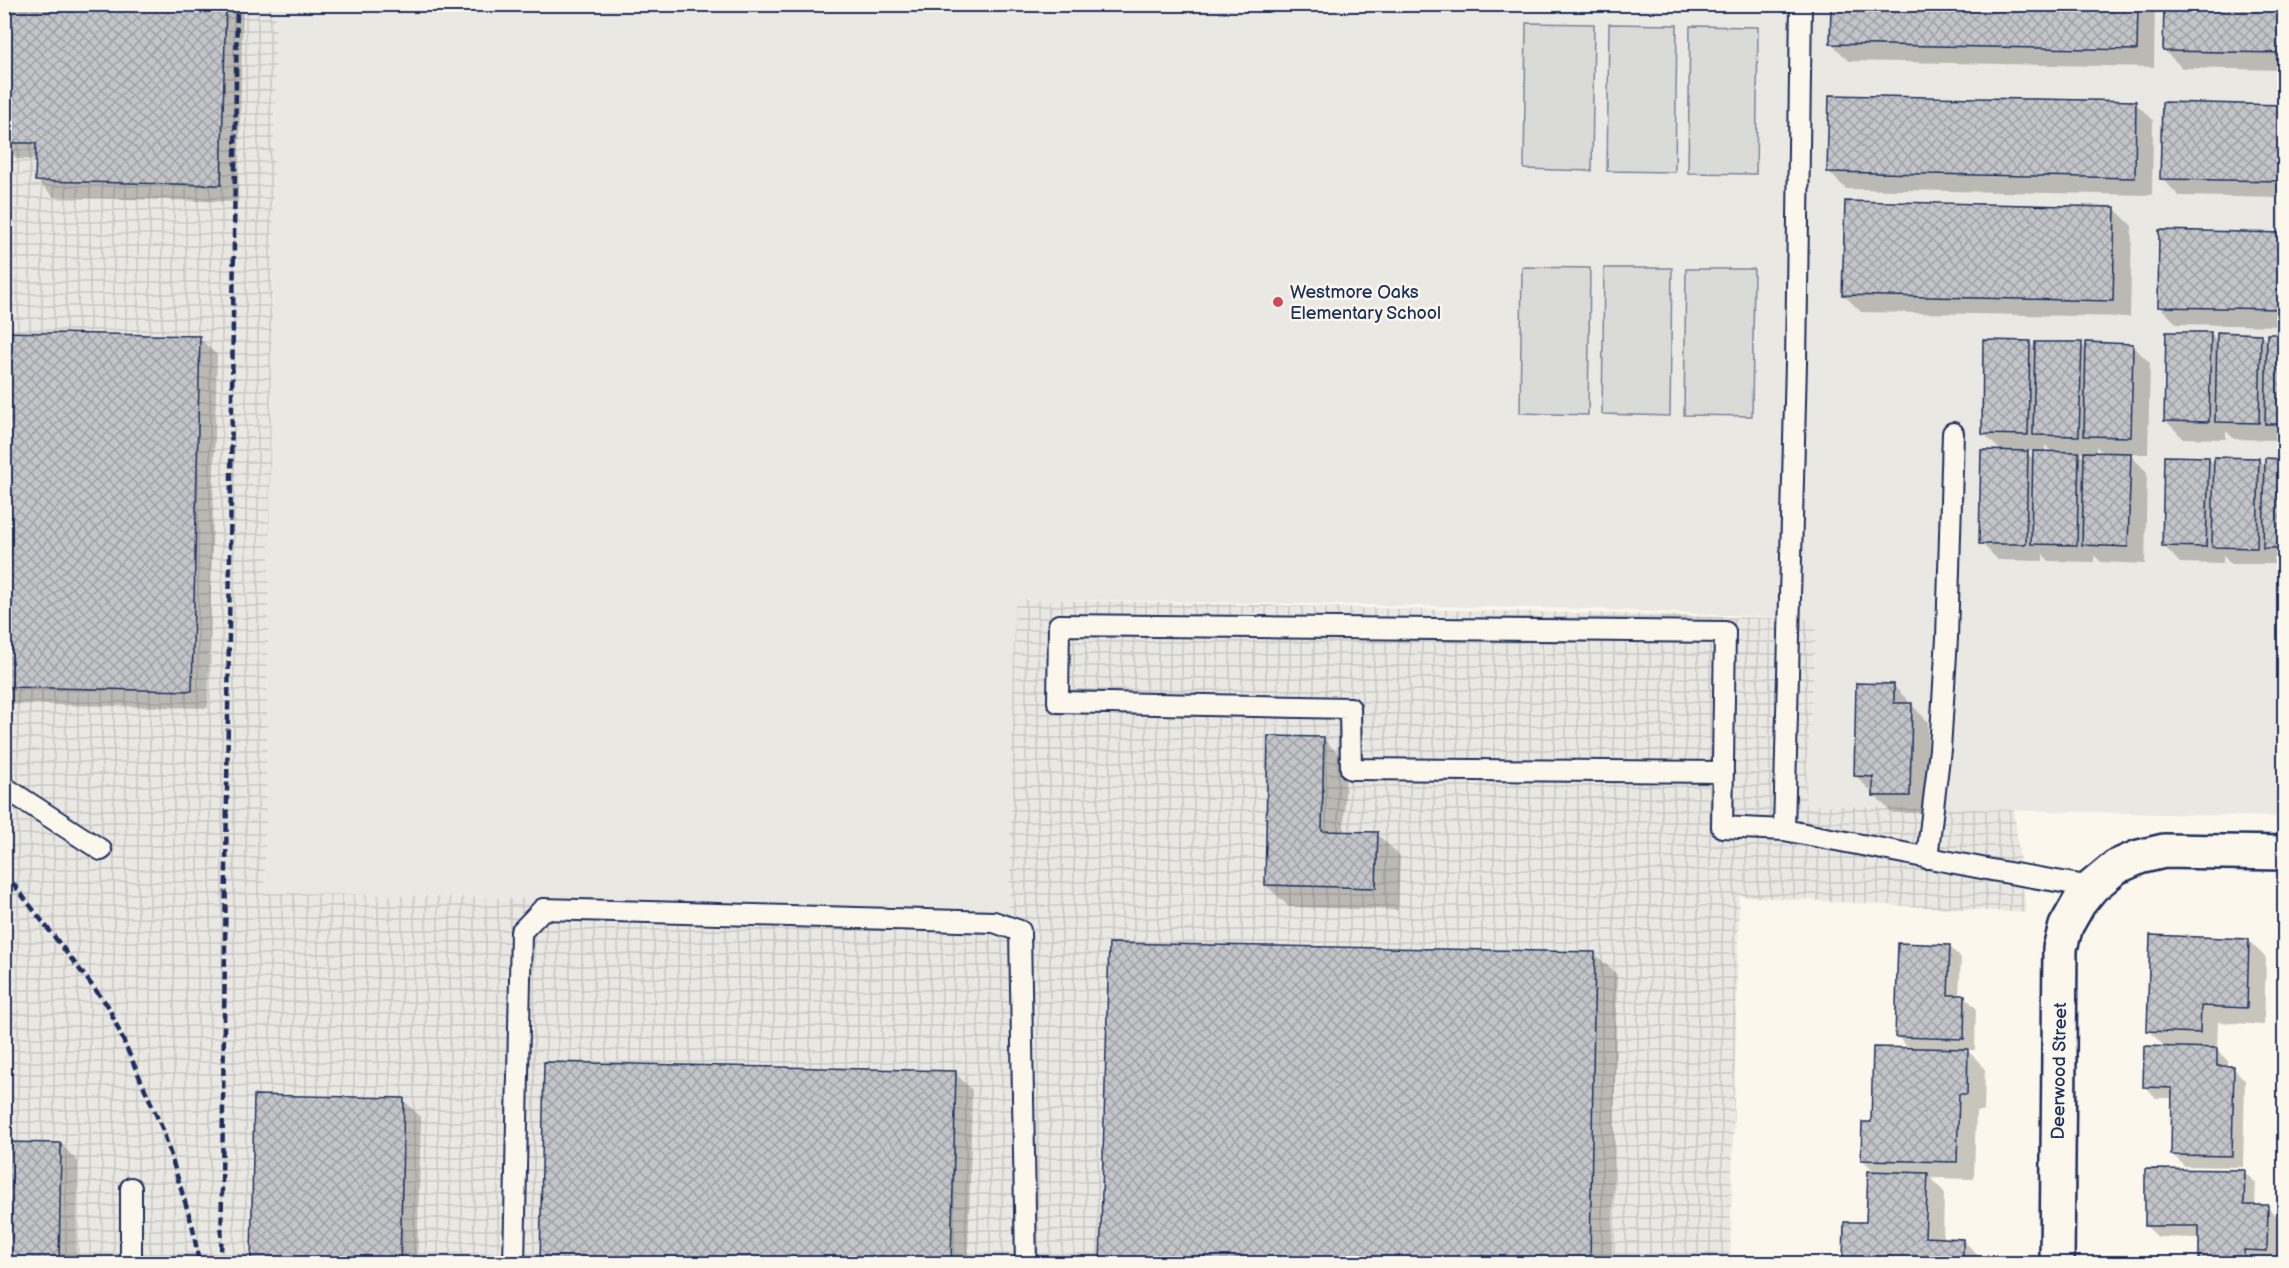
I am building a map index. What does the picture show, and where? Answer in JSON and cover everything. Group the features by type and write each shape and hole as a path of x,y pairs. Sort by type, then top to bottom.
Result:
{"street":[{"name":"Deerwood Street","path":"2057,1263 2060,948 2066,927 2079,903 2092,887 2116,867 2164,850 2284,853"}],"lane":[{"path":"1784,830 1796,363 1801,4"},
{"path":"1927,858 1940,748 1947,638 1953,433"},
{"path":"1723,772 1351,769 1350,708 1058,702 1059,625 1725,632 1723,772 1722,827 1784,830 2092,887"},
{"path":"4,787 101,850"},
{"path":"514,1263 521,932 543,909 993,922 1020,931 1026,1263"},
{"path":"131,1188 131,1263"}],"shaded area":[{"path":"5,5 276,5 265,892 1009,912 1015,599 1817,619 1805,805 2014,810 2026,913 1739,896 1730,1263 5,1264"},
{"name":"Westmore Oaks Elementary School","path":"276,5 2284,5 2284,817 1805,805 1817,619 1593,609 1016,599 1009,912 265,892"},
{"path":"1526,23 1594,24 1592,171 1524,169"},
{"path":"1609,24 1677,25 1675,172 1607,171"},
{"path":"1690,26 1758,27 1756,174 1688,173"},
{"path":"1522,267 1590,268 1588,415 1520,413"},
{"path":"1604,268 1672,268 1670,416 1602,414"},
{"path":"1686,269 1754,269 1752,416 1684,415"}],"building":[{"path":"4,4 226,4 221,185 35,181 36,143 4,143"},
{"path":"1831,4 2138,4 2137,50 1830,44"},
{"path":"2164,4 2284,4 2284,53 2163,51"},
{"path":"1829,95 2136,101 2135,178 1827,172"},
{"path":"2162,102 2284,105 2284,181 2160,179"},
{"path":"1845,201 2115,207 2113,301 1842,295"},
{"path":"2159,230 2284,233 2284,309 2158,307"},
{"path":"4,332 200,336 192,691 4,687"},
{"path":"2166,332 2211,332 2209,422 2164,421"},
{"path":"2217,332 2261,334 2259,423 2215,422"},
{"path":"2267,334 2284,334 2284,424 2265,424"},
{"path":"1983,340 2030,341 2028,435 1982,434"},
{"path":"2035,342 2082,342 2079,436 2033,435"},
{"path":"2086,342 2133,344 2131,437 2084,436"},
{"path":"1981,450 2028,451 2026,544 1979,544"},
{"path":"2033,451 2079,452 2077,545 2031,544"},
{"path":"2084,452 2131,453 2128,547 2082,545"},
{"path":"2164,456 2209,457 2206,547 2162,546"},
{"path":"2214,457 2259,458 2257,548 2212,547"},
{"path":"2265,458 2284,459 2284,548 2263,548"},
{"path":"1856,683 1894,684 1894,703 1912,703 1910,796 1873,796 1873,777 1854,776"},
{"path":"1268,736 1324,737 1322,831 1378,832 1376,888 1265,885"},
{"path":"2150,935 2249,939 2247,1008 2201,1006 2200,1033 2147,1031"},
{"path":"1109,943 1595,952 1590,1264 1100,1264"},
{"path":"1898,943 1950,945 1948,995 1965,995 1964,1039 1895,1037"},
{"path":"2144,1046 2217,1048 2217,1066 2234,1066 2232,1156 2171,1155 2172,1088 2143,1087"},
{"path":"1873,1047 1968,1049 1967,1094 1959,1094 1957,1162 1861,1160 1862,1122 1871,1122"},
{"path":"544,1062 956,1071 951,1264 540,1264"},
{"path":"254,1095 404,1098 400,1264 251,1264"},
{"path":"4,1142 61,1143 59,1264 4,1264"},
{"path":"2145,1169 2245,1170 2244,1205 2268,1205 2267,1251 2244,1250 2244,1264 2199,1264 2199,1226 2145,1226"},
{"path":"1868,1171 1928,1173 1925,1237 1963,1239 1963,1264 1843,1264 1844,1222 1866,1222"}],"railway":[{"path":"221,1264 237,4"},
{"path":"4,872 108,1006 163,1130 193,1228 199,1264"}],"place":[{"name":"Westmore Oaks Elementary School","path":"1278,302"}]}
